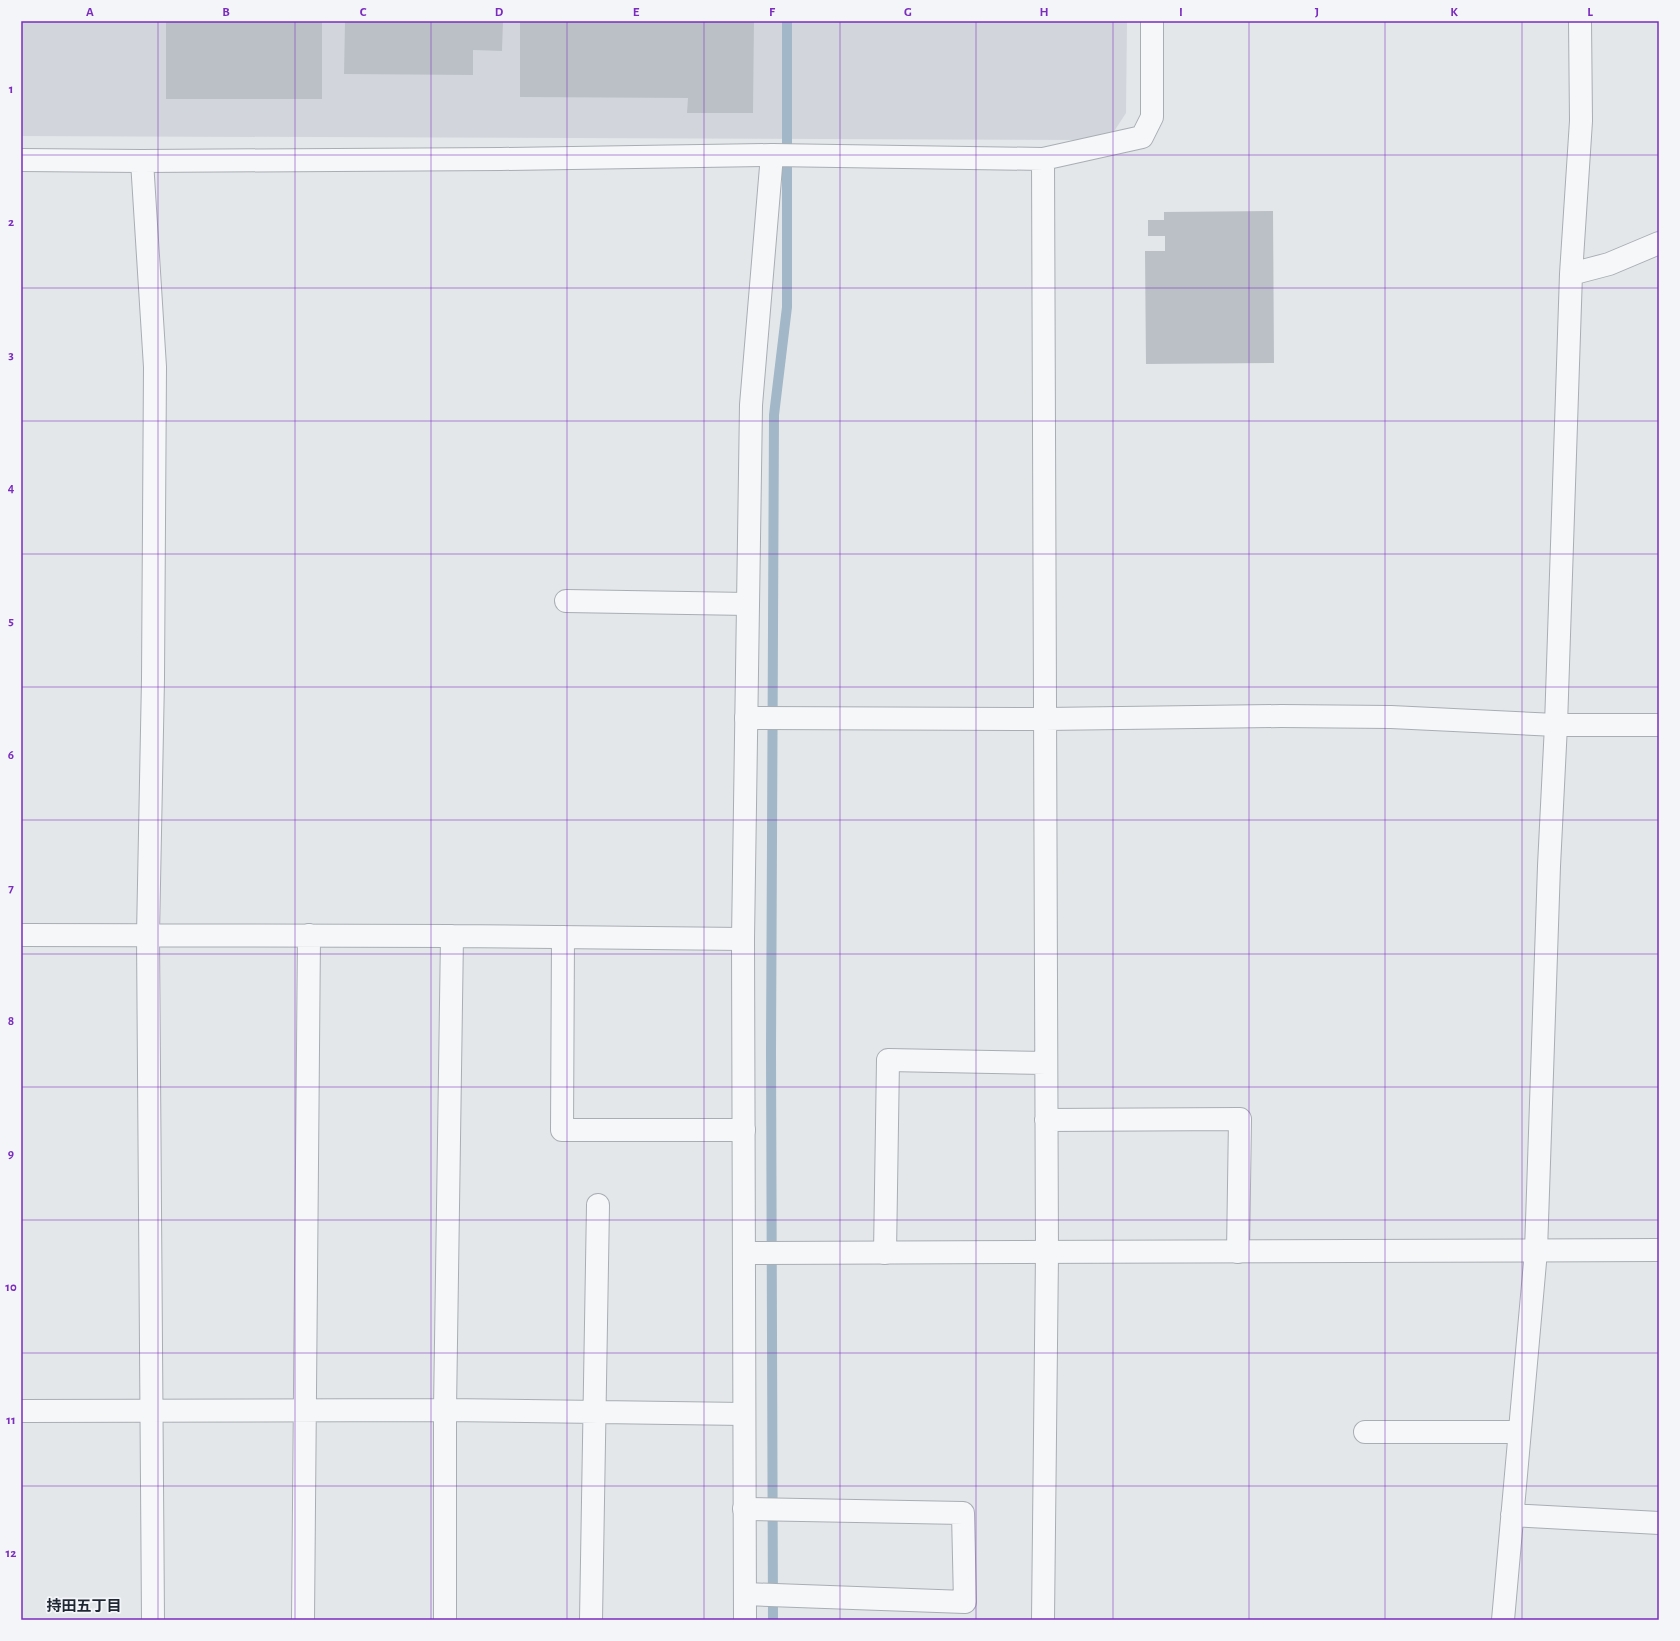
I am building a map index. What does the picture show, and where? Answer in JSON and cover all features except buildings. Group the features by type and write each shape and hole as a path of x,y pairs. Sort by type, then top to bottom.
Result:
{"street":[{"path":"21,160 142,161 493,159 772,155 1043,159 1142,137 1152,117 1152,21"},
{"path":"1503,1620 1536,1251 1571,274 1581,121 1580,21"},
{"path":"745,1620 743,940 751,405 772,155"},
{"path":"1043,159 1047,1253 1043,1620"},
{"path":"142,161 155,367 153,687 148,935 150,1411 153,1620"},
{"path":"1571,274 1609,264 1659,243"},
{"path":"566,601 748,604"},
{"path":"746,718 1045,719 1391,717 1556,725 1659,725"},
{"path":"21,935 309,935 743,940"},
{"path":"303,1620 309,935"},
{"path":"445,1620 445,1410 452,936"},
{"path":"563,937 562,1130 744,1130"},
{"path":"885,1253 888,1060 1046,1063"},
{"path":"1046,1120 1240,1120 1238,1252"},
{"path":"591,1620 598,1205"},
{"path":"745,1253 1659,1250"},
{"path":"21,1411 445,1410 744,1414"},
{"path":"1365,1432 1519,1432"},
{"path":"744,1510 963,1513 965,1602 745,1594"},
{"path":"1512,1515 1659,1523"}],"shaded area":[{"path":"21,21 1127,21 1126,113 1113,133 1091,140 21,136"}],"waterway":[{"path":"773,1620 771,1052 774,415 787,307 787,21"}],"district":[{"name":"持田五丁目","path":"84,1606"}]}
